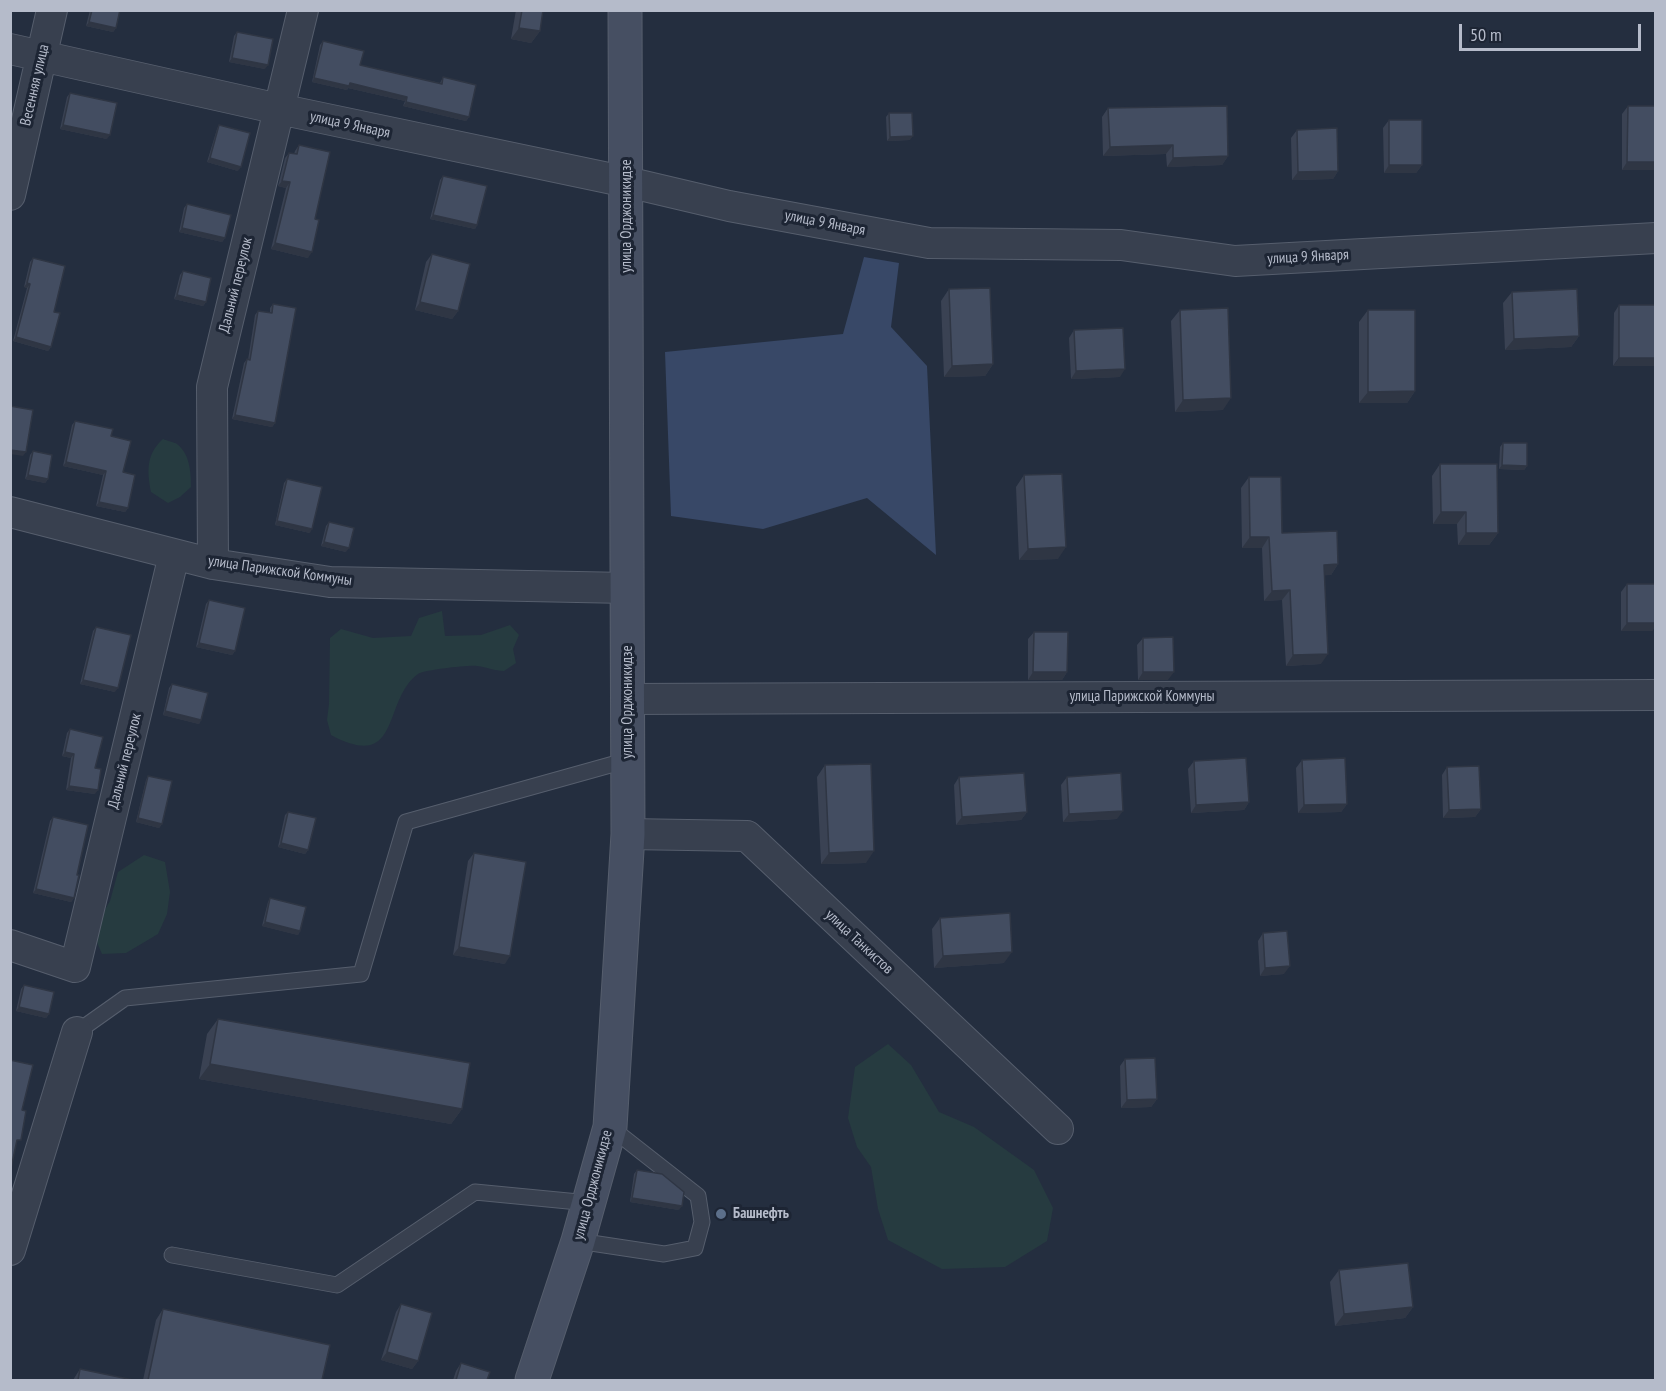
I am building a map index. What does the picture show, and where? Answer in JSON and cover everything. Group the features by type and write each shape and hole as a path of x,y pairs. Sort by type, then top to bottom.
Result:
{"main road":[{"name":"улица Орджоникидзе","path":"532,1380 578,1241 610,1127 628,834 625,10"}],"street":[{"name":"Весенняя улица","path":"10,195 52,10"},
{"name":"Дальний переулок","path":"213,564 212,387 303,10"},
{"name":"улица 9 Января","path":"10,49 279,110 627,182 729,206 929,243 1121,245 1235,261 1656,238"},
{"name":"улица Парижской Коммуны","path":"10,512 213,564 330,582 627,588"},
{"name":"Дальний переулок","path":"10,945 75,967 174,555"},
{"name":"улица Парижской Коммуны","path":"628,699 1656,695"},
{"name":"улица Танкистов","path":"628,834 747,836 1058,1129"},
{"path":"10,1250 77,1032"}],"lane":[{"path":"77,1032 125,998 361,974 406,822 628,760"},
{"path":"578,1241 664,1254 695,1248 702,1221 698,1196 610,1127"},
{"path":"172,1255 337,1285 475,1192 589,1203"}],"green space":[{"path":"163,439 176,443 185,453 191,476 191,487 180,497 168,503 151,492 149,477 149,463 153,451"},
{"path":"442,611 445,636 481,635 510,625 519,635 513,649 516,663 504,671 472,666 422,672 407,686 388,728 380,739 369,745 354,744 331,735 327,720 330,638 341,629 373,638 411,636 419,618"},
{"path":"144,855 165,862 170,892 167,914 158,934 126,953 102,954 96,940 97,924 110,901 118,872"},
{"path":"888,1044 911,1065 939,1112 974,1127 1034,1170 1053,1208 1047,1241 1005,1267 942,1269 888,1240 878,1209 871,1167 857,1147 848,1118 855,1067"}],"water":[{"path":"864,257 899,263 891,327 927,366 936,555 867,498 763,529 671,516 665,352 843,334"}],"building":[{"path":"92,10 120,10 116,28 89,22"},
{"path":"522,10 543,10 540,31 519,28"},
{"path":"237,32 273,39 268,65 232,58"},
{"path":"323,41 364,51 360,65 442,84 443,77 476,85 469,117 406,102 407,97 350,83 349,86 314,78"},
{"path":"70,93 117,103 110,135 63,125"},
{"path":"1227,106 1228,156 1173,158 1173,145 1110,147 1108,108"},
{"path":"1628,106 1656,106 1656,162 1627,162"},
{"path":"889,113 912,113 913,136 890,137"},
{"path":"1389,120 1422,120 1422,165 1389,165"},
{"path":"219,125 250,133 241,167 210,158"},
{"path":"1337,128 1338,171 1298,172 1297,130"},
{"path":"299,145 330,152 315,219 319,220 312,252 275,243 290,182 282,181 289,153 297,154"},
{"path":"443,176 487,186 477,225 433,215"},
{"path":"187,204 231,215 225,238 182,228"},
{"path":"432,254 470,264 458,311 420,302"},
{"path":"33,258 65,266 54,312 60,313 51,347 16,337 30,284 27,283"},
{"path":"183,271 211,278 206,302 177,295"},
{"path":"990,288 993,364 952,366 949,289"},
{"path":"1577,289 1579,336 1514,339 1512,292"},
{"path":"273,304 296,308 275,423 235,415 247,359 250,360 258,311 272,313"},
{"path":"1619,305 1656,305 1656,358 1619,358"},
{"path":"1228,308 1231,398 1183,400 1180,310"},
{"path":"1368,310 1415,310 1415,391 1368,392"},
{"path":"1123,328 1125,369 1076,371 1074,330"},
{"path":"10,406 33,410 26,452 10,450"},
{"path":"75,421 113,429 111,436 131,441 123,472 135,475 128,508 99,502 106,471 66,462"},
{"path":"1503,443 1527,443 1527,466 1502,465"},
{"path":"33,451 52,455 48,479 28,475"},
{"path":"1440,464 1497,464 1498,533 1466,533 1466,512 1441,512"},
{"path":"1062,474 1066,547 1028,549 1024,475"},
{"path":"1249,477 1281,477 1282,533 1337,531 1338,564 1324,565 1328,654 1293,655 1290,590 1272,591 1269,537 1250,537"},
{"path":"287,479 322,487 312,529 277,521"},
{"path":"329,522 354,528 349,548 324,542"},
{"path":"1627,584 1656,584 1656,623 1627,623"},
{"path":"209,600 245,608 235,651 199,643"},
{"path":"96,627 131,635 118,688 83,680"},
{"path":"1034,632 1068,632 1067,672 1033,672"},
{"path":"1173,637 1174,672 1143,672 1143,638"},
{"path":"172,684 208,693 201,720 165,711"},
{"path":"70,729 103,737 95,768 101,769 98,790 69,786 74,754 65,752"},
{"path":"1246,758 1249,802 1196,805 1194,761"},
{"path":"1345,758 1347,804 1304,805 1302,760"},
{"path":"871,764 874,851 829,853 825,765"},
{"path":"1479,766 1481,809 1449,810 1447,767"},
{"path":"1024,773 1027,812 962,817 959,777"},
{"path":"1121,773 1123,811 1069,814 1067,777"},
{"path":"148,776 172,781 162,824 138,818"},
{"path":"288,812 316,818 308,850 281,843"},
{"path":"53,817 88,825 74,898 36,889"},
{"path":"474,853 526,862 510,956 459,947"},
{"path":"270,898 306,907 300,931 265,922"},
{"path":"1010,913 1012,952 943,956 940,918"},
{"path":"1287,931 1290,966 1265,968 1263,933"},
{"path":"24,985 54,992 49,1014 19,1007"},
{"path":"218,1019 470,1063 462,1109 210,1064"},
{"path":"1155,1058 1157,1099 1127,1100 1125,1059"},
{"path":"10,1060 33,1065 22,1110 26,1111 21,1140 17,1140 10,1173"},
{"path":"637,1170 662,1174 684,1192 682,1206 632,1198"},
{"path":"1408,1263 1413,1307 1344,1314 1339,1270"},
{"path":"401,1304 432,1313 418,1361 387,1352"},
{"path":"163,1309 330,1345 322,1380 148,1380"},
{"path":"461,1363 490,1372 487,1380 456,1380"},
{"path":"80,1369 133,1380 78,1380"}],"place":[{"name":"Башнефть","path":"721,1214"}]}
